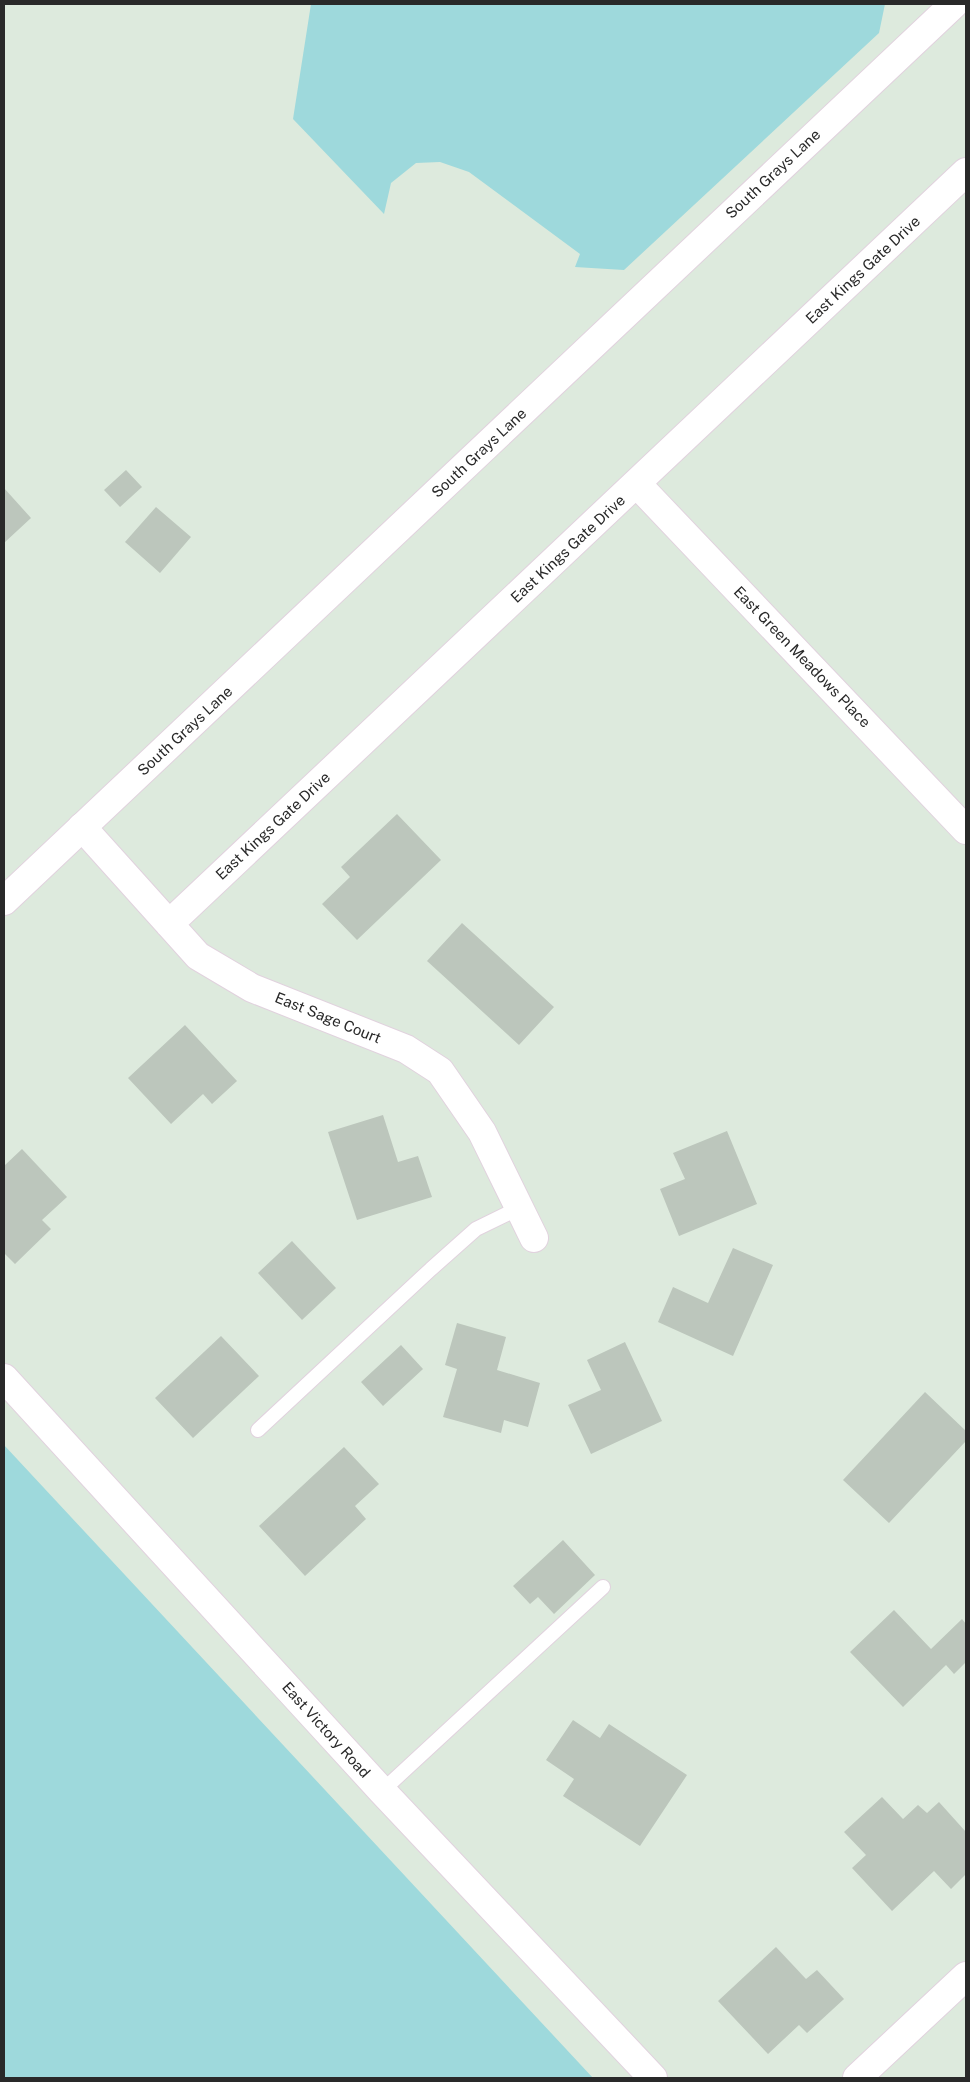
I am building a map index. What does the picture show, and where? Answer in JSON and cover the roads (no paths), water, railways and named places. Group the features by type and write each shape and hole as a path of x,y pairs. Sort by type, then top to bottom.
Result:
{"street":[{"name":"South Grays Lane","path":"4,901 954,4"},
{"name":"East Kings Gate Drive","path":"169,924 966,172"},
{"name":"East Green Meadows Place","path":"637,484 966,830"},
{"name":"East Sage Court","path":"82,828 198,956 252,988 406,1049 440,1071 482,1132 534,1238"},
{"name":"East Victory Road","path":"4,1378 382,1791 653,2078"},
{"path":"857,2078 966,1976"}],"lane":[{"path":"258,1430 476,1229 520,1208"},
{"path":"382,1791 603,1587"}]}
